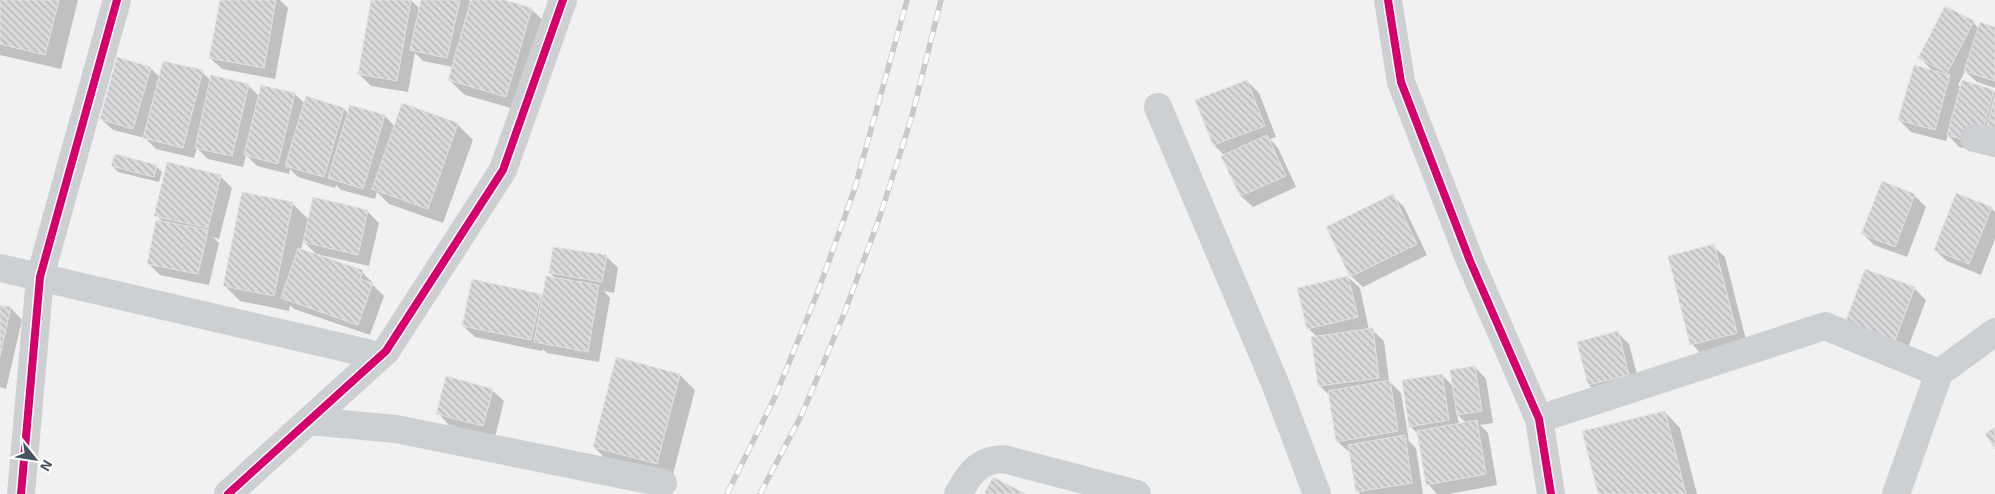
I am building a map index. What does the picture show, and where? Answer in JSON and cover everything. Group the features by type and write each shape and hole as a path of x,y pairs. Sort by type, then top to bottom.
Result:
{"street":[{"path":"21,494 40,277 117,0"},
{"path":"228,494 386,351 503,170 563,0"},
{"path":"1388,0 1401,82 1470,261 1540,419 1551,494"},
{"path":"1158,107 1275,382 1316,494"},
{"path":"0,268 380,356"},
{"path":"1540,419 1825,326 1939,373"},
{"path":"1896,494 1939,373 1995,332"},
{"path":"309,421 396,430 664,483"},
{"path":"958,494 968,476 978,466 992,460 1004,460 1137,494"}],"building":[{"path":"0,0 59,0 45,55 0,44"},
{"path":"220,0 276,0 264,68 209,58"},
{"path":"371,0 411,0 397,81 358,74"},
{"path":"421,0 460,0 447,58 410,50"},
{"path":"471,0 505,0 532,8 506,97 448,80"},
{"path":"1945,6 1974,21 1947,73 1918,58"},
{"path":"1980,22 1995,27 1995,81 1964,71"},
{"path":"117,57 151,67 133,129 100,119"},
{"path":"163,61 203,70 183,148 143,138"},
{"path":"1914,65 1950,75 1935,130 1898,120"},
{"path":"211,75 249,84 232,156 195,148"},
{"path":"1247,80 1265,126 1213,145 1195,100"},
{"path":"1962,80 1994,90 1979,144 1947,135"},
{"path":"261,85 295,93 278,164 244,155"},
{"path":"1995,95 1995,148 1982,145"},
{"path":"306,96 344,108 324,177 285,166"},
{"path":"402,103 458,123 428,209 372,189"},
{"path":"350,105 385,115 363,189 328,178"},
{"path":"1267,135 1286,176 1240,196 1221,156"},
{"path":"115,154 157,165 154,177 111,166"},
{"path":"167,162 221,175 208,228 154,216"},
{"path":"1882,181 1915,194 1895,247 1861,234"},
{"path":"242,192 293,202 274,296 223,286"},
{"path":"1956,193 1992,207 1969,264 1934,250"},
{"path":"1393,194 1417,244 1350,277 1326,227"},
{"path":"313,197 368,210 358,255 303,242"},
{"path":"156,220 208,230 198,274 147,264"},
{"path":"1714,244 1737,333 1690,345 1668,256"},
{"path":"553,247 607,255 602,282 549,273"},
{"path":"298,248 363,270 360,279 373,283 358,325 281,298"},
{"path":"1865,269 1915,287 1888,359 1839,340"},
{"path":"546,276 599,285 588,352 534,342"},
{"path":"1348,276 1358,317 1307,329 1297,288"},
{"path":"472,279 541,294 531,340 462,326"},
{"path":"0,305 11,307 0,356"},
{"path":"1373,328 1379,378 1318,386 1311,337"},
{"path":"1618,331 1629,375 1588,385 1577,342"},
{"path":"616,357 680,374 657,464 593,447"},
{"path":"1475,366 1482,411 1457,415 1450,370"},
{"path":"1442,374 1449,420 1409,427 1402,380"},
{"path":"446,376 493,389 483,426 436,414"},
{"path":"1390,380 1398,431 1336,442 1328,391"},
{"path":"1665,411 1686,494 1598,494 1582,431"},
{"path":"1477,420 1486,474 1426,485 1417,431"},
{"path":"1995,427 1995,449 1985,434"},
{"path":"1405,435 1412,483 1356,492 1348,445"},
{"path":"993,477 1026,494 984,494"}],"railway":[{"path":"727,494 775,397 817,294 854,191 907,0"},
{"path":"760,494 802,414 844,314 880,216 912,116 941,0"}],"cycle path":[{"path":"21,494 40,277 117,0"},
{"path":"228,494 386,351 503,170 563,0"},
{"path":"1388,0 1401,82 1470,261 1539,419 1551,494"}]}
